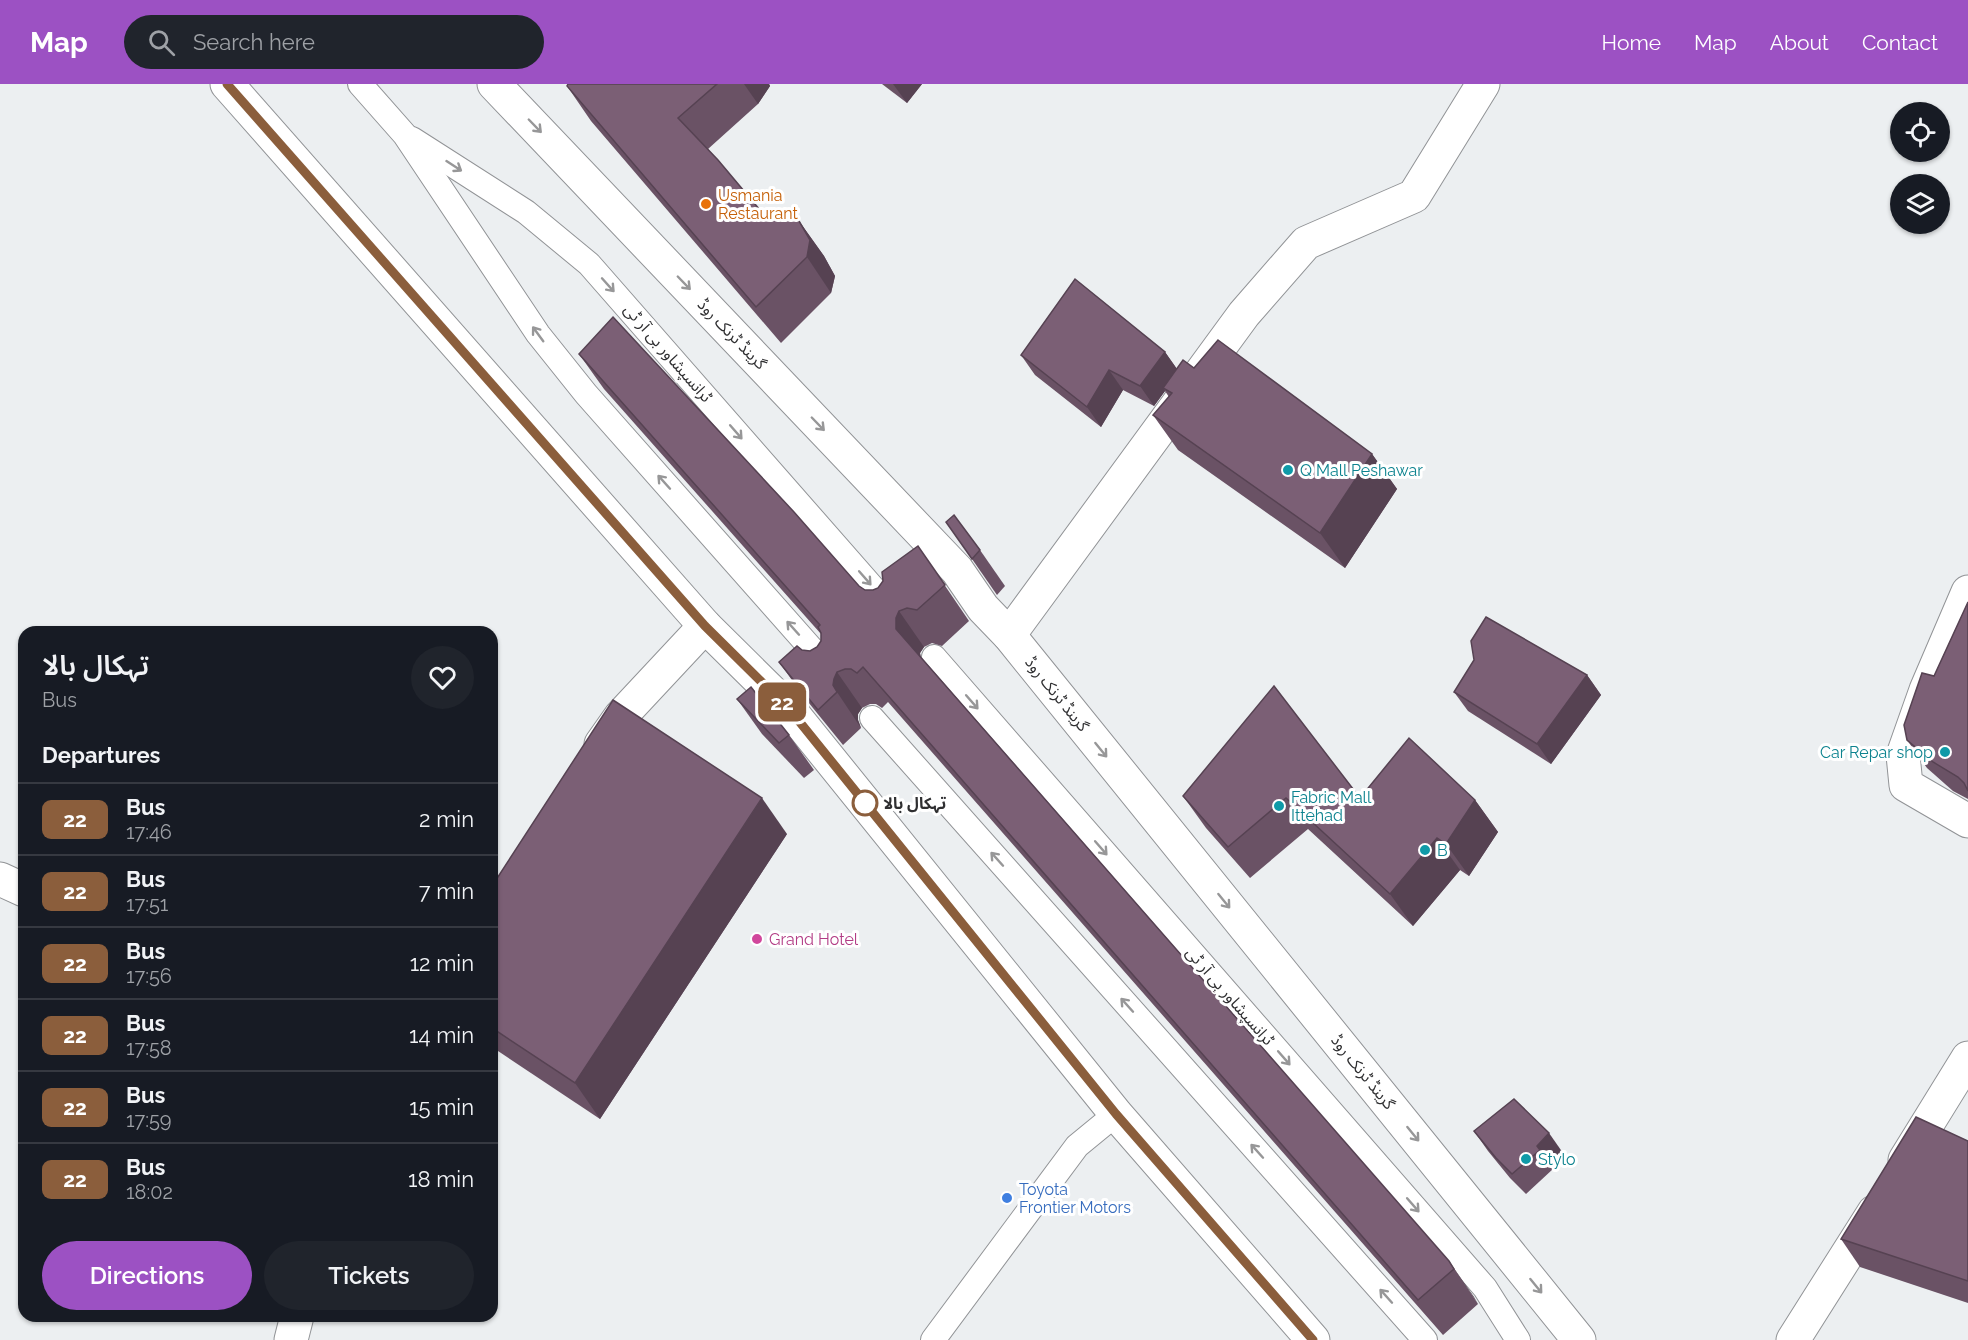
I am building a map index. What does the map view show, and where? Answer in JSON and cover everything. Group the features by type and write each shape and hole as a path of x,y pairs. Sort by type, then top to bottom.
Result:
{"main road":[{"path":"227,84 705,626 790,710 1116,1114 1313,1340"},
{"name":"گرینڈ ٹرنک روڈ","path":"494,84 957,570 983,608 1009,635 1580,1340"},
{"path":"1009,635 1244,314 1282,269 1306,243 1414,196 1483,84"},
{"path":"1968,592 1926,690 1903,755 1906,785 1968,821"},
{"path":"587,765 620,717 705,626"},
{"path":"0,879 18,887"},
{"path":"1793,1340 1968,1058"},
{"path":"291,1340 296,1322"}],"lane":[{"name":"ٹرانسپشاور بی آر ٹی","path":"360,84 405,135 538,334 586,394 832,672"},
{"name":"ٹرانسپشاور بی آر ٹی","path":"405,135 526,212 589,264 894,612"},
{"name":"ٹرانسپشاور بی آر ٹی","path":"934,657 1485,1288 1518,1340"},
{"path":"872,718 1425,1340"},
{"path":"933,1340 1077,1146 1116,1114"}],"building":[{"name":"Usmania Restaurant","path":"568,84 717,84 678,118 718,160 760,210 799,221 810,240 807,257 756,307 567,86"},
{"path":"1075,279 1165,352 1140,386 1109,370 1087,407 1021,355"},
{"name":"تہکال بالا","path":"613,317 794,512 859,586 865,590 878,588 883,581 882,572 918,546 945,585 917,610 907,608 899,611 896,618 896,629 1449,1261 1454,1269 1418,1300 863,667 857,673 851,669 837,672 833,685 837,692 818,710 779,662 797,646 802,650 810,651 817,647 821,641 818,627 820,625 579,354"},
{"name":"Q Mall Peshawar","path":"1218,340 1372,454 1320,533 1153,415 1172,393 1163,388 1183,360 1194,368"},
{"path":"954,515 980,550 972,559 946,522"},
{"path":"1968,602 1968,791 1958,777 1933,762 1907,740 1904,725 1922,673 1934,676"},
{"path":"1486,617 1587,675 1537,744 1454,692 1474,660 1471,641"},
{"path":"1274,686 1360,798 1409,738 1475,800 1446,844 1437,838 1390,894 1286,798 1228,847 1183,796"},
{"path":"751,687 789,735 779,743 737,699"},
{"name":"Grand Hotel","path":"613,700 762,798 575,1083 498,1032 498,877"},
{"path":"1514,1099 1549,1133 1537,1146 1540,1150 1512,1174 1474,1131"},
{"path":"1916,1117 1968,1141 1968,1281 1841,1239"}],"bus line":[{"name":"22","path":"227,84 705,626 790,710 1116,1114 1313,1340"}],"place":[{"name":"Usmania Restaurant","path":"706,204"},
{"name":"Q Mall Peshawar","path":"1288,470"},
{"name":"Car Repar shop","path":"1945,752"},
{"name":"تہکال بالا","path":"865,803"},
{"name":"Fabric Mall Ittehad","path":"1279,806"},
{"name":"B","path":"1425,850"},
{"name":"Grand Hotel","path":"757,939"},
{"name":"Stylo","path":"1526,1159"},
{"name":"Toyota Frontier Motors","path":"1007,1198"}]}
